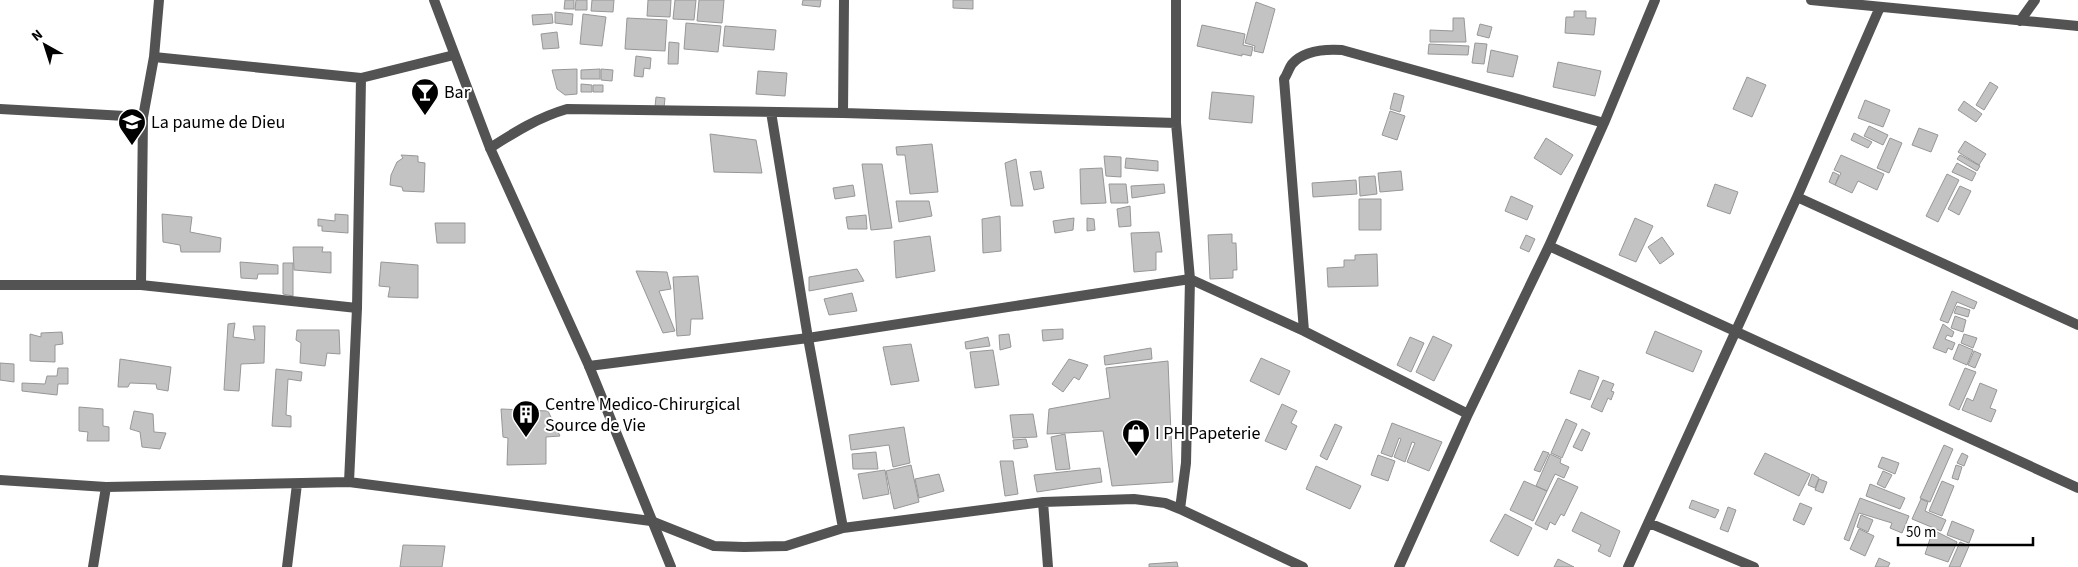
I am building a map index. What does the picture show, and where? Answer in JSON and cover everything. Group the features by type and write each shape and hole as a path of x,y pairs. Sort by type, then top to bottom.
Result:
{"street":[{"path":"142,285 142,117 154,57 159,0"},
{"path":"434,0 490,148 589,366 671,567"},
{"path":"844,0 844,113"},
{"path":"1176,0 1176,123 1190,279 1186,463 1180,509"},
{"path":"1399,567 1468,414 1549,246 1604,123 1655,0"},
{"path":"1811,0 1854,2 2078,26"},
{"path":"2020,21 2036,0"},
{"path":"1628,567 1797,197 1880,6"},
{"path":"1304,331 1284,79 1292,64 1307,54 1324,49 1342,50 1604,123"},
{"path":"154,57 361,78 454,55"},
{"path":"348,482 357,308 361,78"},
{"path":"0,109 142,117"},
{"path":"490,148 522,127 552,113 567,109 844,113 1176,123"},
{"path":"771,112 808,338 843,528"},
{"path":"1797,197 2078,325"},
{"path":"1549,246 2078,488"},
{"path":"589,366 808,338 1190,279 1304,331 1468,414"},
{"path":"0,285 142,285 357,308"},
{"path":"0,480 106,487 348,482 651,521 714,546 786,546 843,528 1043,502 1134,499 1165,503 1180,509 1303,567"},
{"path":"287,567 297,484"},
{"path":"93,567 106,487"},
{"path":"1043,502 1048,567"},
{"path":"1649,523 1754,567"}],"building":[{"path":"565,0 574,0 574,9 564,9"},
{"path":"576,0 587,0 587,10 575,10"},
{"path":"592,0 614,0 613,12 591,11"},
{"path":"648,0 671,0 670,17 647,16"},
{"path":"675,0 696,0 694,20 673,19"},
{"path":"699,0 724,0 722,23 697,21"},
{"path":"803,0 821,0 820,7 802,5"},
{"path":"953,0 973,0 973,9 953,8"},
{"path":"1256,2 1275,9 1263,53 1254,51 1255,46 1245,43"},
{"path":"1574,11 1586,11 1586,18 1596,18 1594,35 1565,33 1566,17 1574,17"},
{"path":"555,12 573,14 572,25 555,23"},
{"path":"552,14 553,23 533,25 532,15"},
{"path":"583,14 606,17 602,46 580,44"},
{"path":"627,18 667,20 665,51 625,49"},
{"path":"1453,18 1464,18 1466,42 1430,42 1430,30 1453,31"},
{"path":"686,23 721,26 718,52 684,49"},
{"path":"1480,24 1492,27 1489,38 1477,35"},
{"path":"1202,25 1245,34 1243,45 1253,47 1251,56 1242,54 1242,56 1197,46"},
{"path":"725,26 776,30 774,50 723,46"},
{"path":"557,32 559,48 543,49 541,34"},
{"path":"669,42 679,43 678,64 668,64"},
{"path":"1475,43 1487,44 1484,64 1472,63"},
{"path":"1429,44 1469,46 1468,55 1428,54"},
{"path":"1491,50 1518,56 1513,77 1487,72"},
{"path":"636,56 651,58 650,69 644,68 643,77 634,76"},
{"path":"1558,62 1601,71 1595,96 1553,87"},
{"path":"577,69 577,94 565,95 557,89 552,70"},
{"path":"600,69 600,79 581,79 581,70"},
{"path":"601,69 613,70 612,81 601,80"},
{"path":"758,71 787,73 785,96 756,94"},
{"path":"1747,77 1766,85 1752,117 1733,109"},
{"path":"1990,82 1998,87 1984,110 1976,105"},
{"path":"581,84 592,85 592,92 581,92"},
{"path":"593,85 603,85 603,92 593,92"},
{"path":"1212,92 1254,96 1252,123 1209,119"},
{"path":"1394,93 1404,96 1400,112 1390,109"},
{"path":"656,97 665,98 664,108 655,107"},
{"path":"1865,100 1890,110 1883,127 1858,118"},
{"path":"1964,101 1982,114 1976,122 1958,110"},
{"path":"1390,111 1405,116 1397,140 1382,135"},
{"path":"1869,126 1888,135 1883,145 1864,136"},
{"path":"1919,128 1938,135 1931,152 1912,145"},
{"path":"1854,133 1872,142 1868,148 1851,140"},
{"path":"710,134 756,140 762,173 714,172"},
{"path":"1546,138 1573,155 1561,175 1534,158"},
{"path":"1890,138 1902,143 1889,173 1877,168"},
{"path":"1965,141 1986,154 1979,165 1958,152"},
{"path":"932,144 938,192 910,194 905,155 897,155 896,147"},
{"path":"401,155 418,156 418,162 425,163 424,192 403,191 402,187 390,185 391,175 397,162 403,158"},
{"path":"1841,155 1884,174 1877,190 1858,181 1852,193 1835,185 1841,173 1834,170"},
{"path":"1960,155 1980,166 1977,171 1957,159"},
{"path":"1104,156 1121,157 1121,177 1106,176"},
{"path":"1126,158 1158,161 1158,171 1125,168"},
{"path":"1016,159 1023,206 1011,206 1005,163"},
{"path":"1957,163 1976,173 1972,181 1952,172"},
{"path":"862,164 882,164 892,228 871,230"},
{"path":"1102,168 1106,203 1081,204 1080,169"},
{"path":"1041,171 1044,188 1034,190 1030,172"},
{"path":"1401,171 1403,190 1380,192 1378,173"},
{"path":"1833,172 1839,175 1835,185 1829,182"},
{"path":"1947,174 1959,180 1938,222 1926,216"},
{"path":"1375,176 1377,194 1360,196 1359,177"},
{"path":"1356,180 1357,194 1313,197 1312,183"},
{"path":"1109,184 1126,184 1128,203 1111,203"},
{"path":"1164,184 1165,193 1132,198 1131,186"},
{"path":"1715,184 1738,192 1730,214 1707,206"},
{"path":"853,185 855,196 835,199 833,188"},
{"path":"1960,186 1971,191 1959,215 1948,209"},
{"path":"1511,196 1533,206 1527,220 1505,211"},
{"path":"1359,199 1381,199 1381,230 1359,230"},
{"path":"896,201 929,201 932,216 899,222"},
{"path":"1130,206 1131,226 1119,227 1117,209"},
{"path":"162,214 192,217 190,232 221,238 220,252 181,252 180,245 163,242"},
{"path":"335,214 348,215 348,233 322,231 322,226 318,226 318,219 335,221"},
{"path":"866,215 867,229 848,229 846,217"},
{"path":"1000,216 1001,251 983,253 982,219"},
{"path":"1074,218 1073,230 1055,233 1053,221"},
{"path":"1087,218 1094,219 1095,230 1087,231"},
{"path":"1635,218 1653,226 1636,262 1619,255"},
{"path":"435,223 465,223 465,243 437,243"},
{"path":"1159,232 1162,252 1156,252 1156,270 1134,272 1131,233"},
{"path":"1232,234 1232,243 1236,243 1237,270 1233,270 1233,278 1210,279 1208,235"},
{"path":"1526,235 1535,239 1529,252 1520,248"},
{"path":"930,236 935,271 896,278 894,241"},
{"path":"1662,237 1674,254 1660,264 1648,247"},
{"path":"293,247 323,247 322,252 331,252 331,273 294,270"},
{"path":"1377,254 1378,286 1328,287 1327,268 1344,267 1344,260 1355,260 1355,255"},
{"path":"240,262 278,265 278,274 258,274 257,279 241,278"},
{"path":"381,262 418,265 418,298 388,297 390,287 379,286"},
{"path":"283,263 293,263 293,296 283,294"},
{"path":"857,269 864,281 809,291 809,277"},
{"path":"636,271 667,272 671,289 659,291 675,331 663,333"},
{"path":"698,276 703,319 691,319 690,335 677,336 673,277"},
{"path":"1952,291 1977,302 1974,309 1957,302 1948,323 1940,320"},
{"path":"852,293 857,311 829,315 824,299"},
{"path":"1957,306 1970,310 1968,317 1954,313"},
{"path":"1955,316 1966,320 1963,332 1951,328"},
{"path":"235,323 233,337 255,340 253,326 265,326 264,363 241,364 239,391 224,390 228,324"},
{"path":"1943,324 1954,332 1952,337 1947,335 1945,339 1955,343 1952,350 1948,348 1946,353 1933,348"},
{"path":"1063,329 1063,339 1043,341 1042,330"},
{"path":"297,330 339,330 340,354 327,353 325,366 300,363 301,343 296,340"},
{"path":"1655,331 1702,351 1693,372 1646,353"},
{"path":"62,332 63,344 55,345 55,362 30,361 30,334 41,337 41,333"},
{"path":"1009,334 1011,347 1000,350 999,335"},
{"path":"1964,334 1977,338 1973,348 1961,343"},
{"path":"1433,336 1452,345 1434,381 1416,372"},
{"path":"988,337 990,346 966,349 965,342"},
{"path":"1410,337 1424,343 1411,372 1397,365"},
{"path":"911,344 919,381 891,385 883,347"},
{"path":"1959,344 1973,350 1967,365 1953,359"},
{"path":"1151,348 1152,359 1105,365 1104,356"},
{"path":"993,350 999,385 975,388 970,352"},
{"path":"1974,351 1981,354 1975,368 1968,365"},
{"path":"1261,358 1290,371 1279,395 1250,381"},
{"path":"120,359 171,367 168,391 157,389 156,384 130,383 128,387 118,387"},
{"path":"1069,359 1088,365 1079,380 1074,377 1063,392 1052,384"},
{"path":"1168,361 1173,482 1112,486 1103,431 1047,434 1049,409 1110,398 1106,368"},
{"path":"0,363 14,364 14,382 0,380"},
{"path":"58,368 68,368 68,384 58,384 57,395 22,391 22,383 45,384 47,376 57,376"},
{"path":"1965,368 1976,372 1959,410 1949,405"},
{"path":"276,369 302,372 301,381 288,379 286,415 291,416 291,427 272,426"},
{"path":"1579,370 1599,377 1590,400 1570,393"},
{"path":"1603,380 1614,384 1611,391 1614,392 1611,400 1608,398 1602,412 1591,407"},
{"path":"1980,383 1997,390 1990,408 1996,410 1991,422 1962,410 1967,398 1973,401"},
{"path":"1282,404 1297,411 1291,423 1297,426 1286,450 1265,441"},
{"path":"79,407 103,409 103,426 109,427 109,441 87,441 88,432 79,431"},
{"name":"Centre Medico-Chirurgical Source de Vie","path":"501,409 548,411 560,436 546,437 546,464 507,465 508,438 503,437"},
{"path":"134,411 153,414 154,432 166,433 160,449 142,447 140,432 130,429"},
{"path":"1033,414 1037,437 1013,438 1010,415"},
{"path":"1566,419 1577,424 1562,458 1551,453"},
{"path":"1392,423 1442,442 1429,471 1407,462 1415,443 1412,442 1405,462 1394,457 1401,439 1399,438 1392,457 1381,453"},
{"path":"1335,424 1342,427 1327,460 1320,456"},
{"path":"904,427 910,463 893,467 889,445 851,450 849,435"},
{"path":"1582,429 1590,433 1582,451 1573,447"},
{"path":"1065,434 1070,469 1056,470 1051,437"},
{"path":"1026,439 1028,447 1014,449 1013,440"},
{"path":"1944,445 1953,449 1930,502 1920,498"},
{"path":"1543,451 1549,453 1540,472 1534,470"},
{"path":"876,452 878,469 853,469 852,454"},
{"path":"1765,453 1810,474 1799,496 1754,474"},
{"path":"1962,453 1968,456 1964,466 1957,463"},
{"path":"1550,454 1561,459 1560,463 1569,467 1564,478 1555,474 1547,491 1536,486"},
{"path":"1378,455 1395,461 1388,481 1371,475"},
{"path":"1882,457 1899,463 1895,474 1878,467"},
{"path":"1000,461 1013,461 1018,494 1005,496"},
{"path":"911,465 919,502 894,509 886,471"},
{"path":"1956,465 1962,467 1958,480 1952,478"},
{"path":"1316,466 1361,486 1350,509 1306,489"},
{"path":"1100,468 1102,482 1037,492 1034,475"},
{"path":"885,470 889,494 863,499 858,474"},
{"path":"1883,471 1892,475 1885,488 1877,484"},
{"path":"939,474 944,491 919,498 915,479"},
{"path":"1812,474 1819,478 1815,488 1808,485"},
{"path":"1558,478 1578,487 1564,516 1561,514 1555,525 1550,522 1547,530 1535,524"},
{"path":"1819,479 1827,482 1823,493 1815,490"},
{"path":"1524,481 1547,491 1533,521 1510,510"},
{"path":"1942,481 1954,486 1942,516 1929,511"},
{"path":"1870,484 1905,498 1900,509 1866,496"},
{"path":"1860,498 1909,516 1902,533 1890,528 1892,523 1859,513 1849,541 1844,539"},
{"path":"1921,499 1928,502 1925,511 1946,520 1941,531 1912,519"},
{"path":"1692,500 1719,510 1715,518 1689,508"},
{"path":"1800,503 1812,508 1804,525 1793,520"},
{"path":"1728,507 1736,510 1728,532 1720,529"},
{"path":"1581,512 1620,531 1610,557 1598,551 1601,545 1572,531"},
{"path":"1505,514 1532,528 1518,556 1490,541"},
{"path":"1861,515 1873,520 1868,532 1857,527"},
{"path":"1952,521 1974,530 1969,543 1947,535"},
{"path":"1859,529 1874,536 1865,556 1850,549"},
{"path":"1933,530 1957,542 1948,562 1925,554"},
{"path":"1960,542 1969,546 1960,567 1949,567"},
{"path":"403,545 445,546 442,567 400,567"},
{"path":"1879,558 1890,563 1888,567 1875,567"},
{"path":"1558,559 1574,567 1554,567"},
{"path":"1177,562 1178,567 1149,567 1149,564"}],"place":[{"name":"Bar","path":"425,116"},
{"name":"La paume de Dieu","path":"132,146"},
{"name":"Centre Medico-Chirurgical Source de Vie","path":"526,438"},
{"name":"I PH Papeterie","path":"1136,457"}]}
